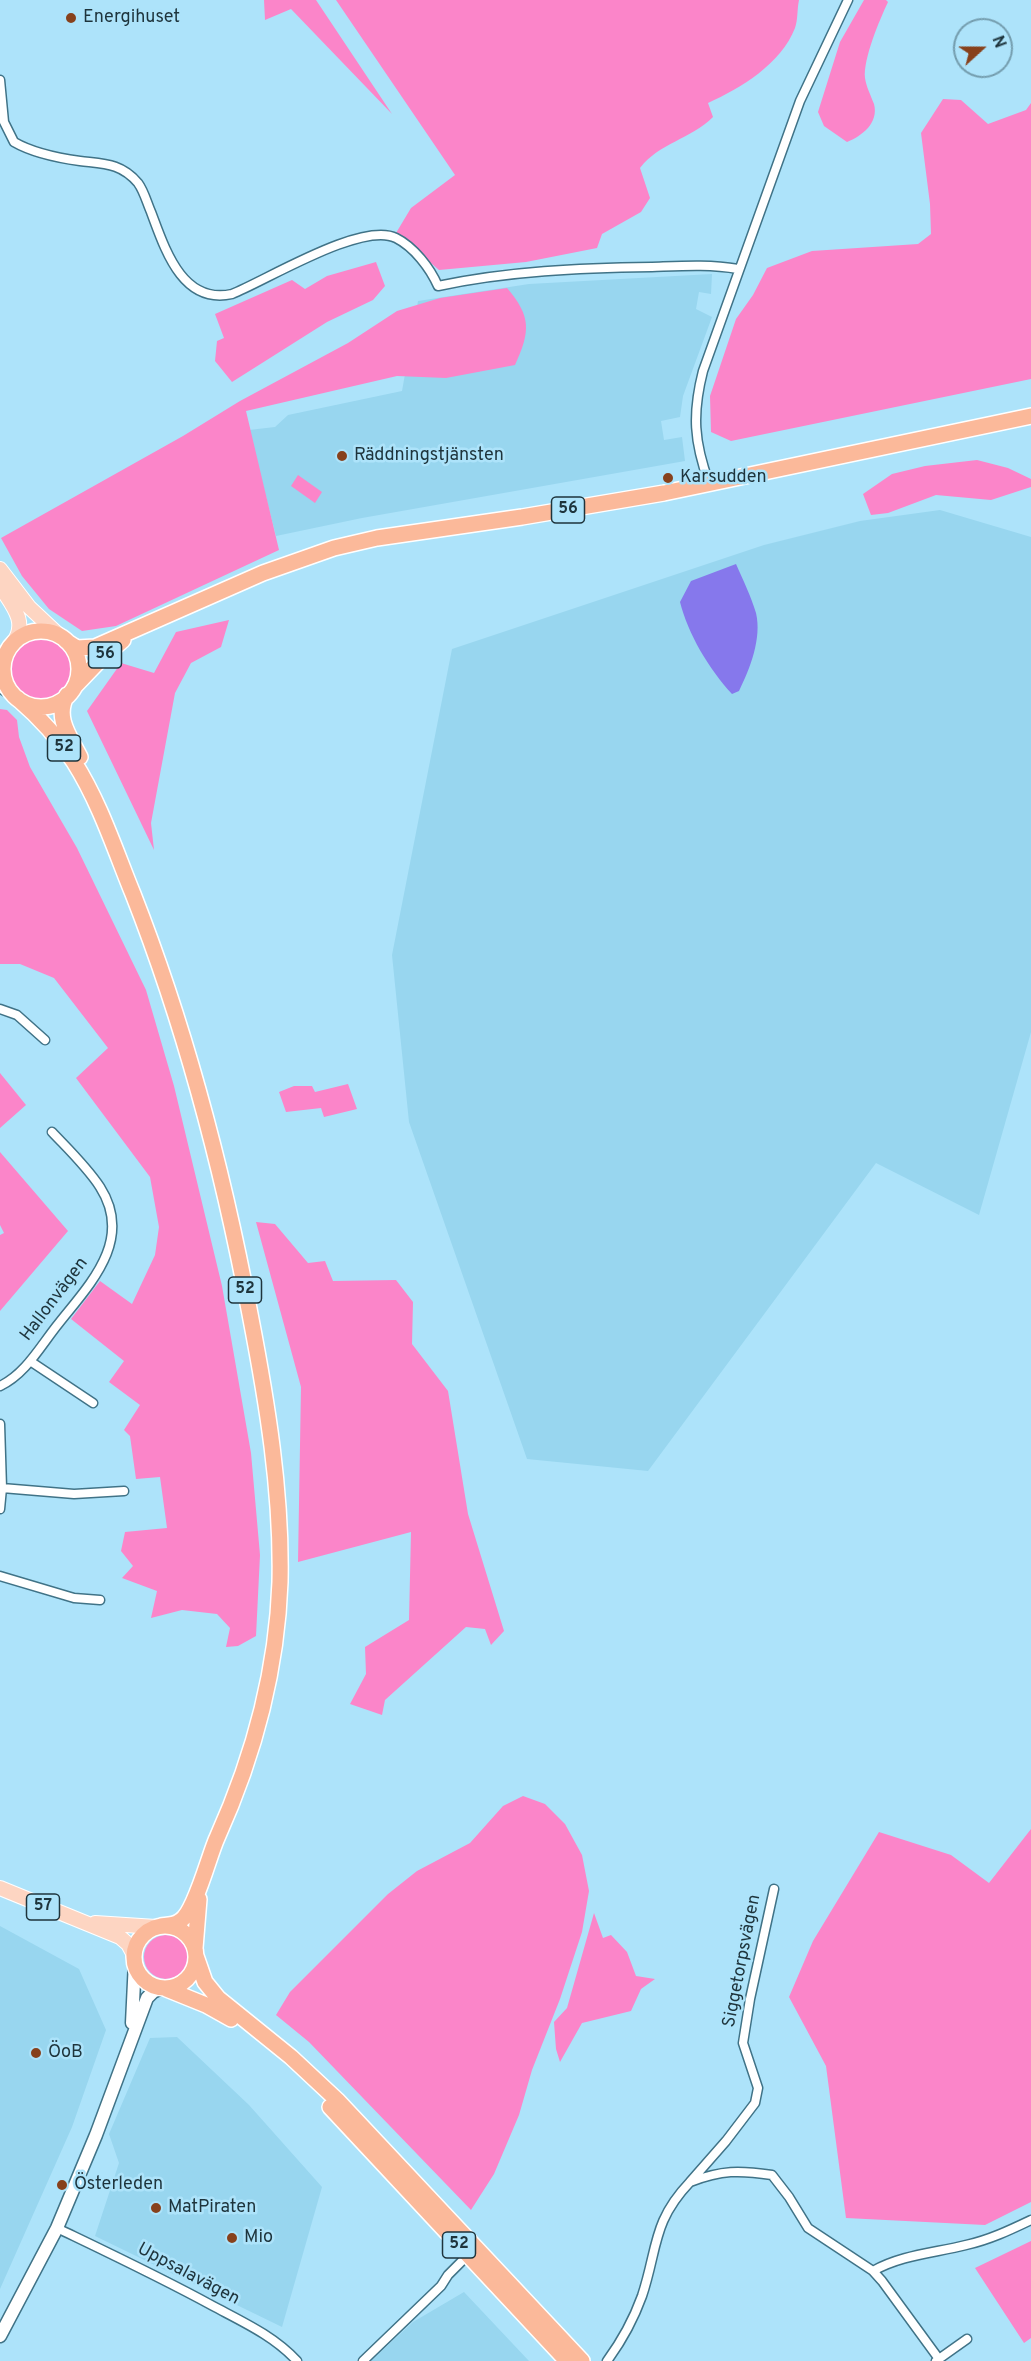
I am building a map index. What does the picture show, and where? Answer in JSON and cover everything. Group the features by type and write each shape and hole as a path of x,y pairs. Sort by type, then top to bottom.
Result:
{"highway":[{"name":"56","path":"64,640 77,648 90,648 280,566 334,548 377,538 589,506 1031,416"},
{"name":"56","path":"69,693 100,660 142,626"},
{"path":"64,640 49,632 24,635 7,650 3,672 10,692 28,704 43,706 56,703 69,693"},
{"name":"52","path":"64,640 75,653 78,665 77,678 61,709 62,722 96,792 98,807"},
{"name":"52","path":"10,692 47,726 82,776 98,807 157,955 208,1127 242,1275 275,1470 280,1585 265,1698 246,1766 185,1918 176,1924 159,1927 140,1939 135,1958 142,1978 152,1985 190,1998 226,2016 278,2054 582,2361"},
{"name":"52","path":"162,1988 174,1987 188,1978 194,1970 201,1881"},
{"name":"52","path":"159,1927 180,1929 190,1938 205,1982 218,1998 273,2042 321,2085 472,2251 567,2361"}],"main road":[{"name":"52","path":"0,569 28,607 64,640"},
{"path":"0,586 19,617 20,631 7,650"},
{"name":"57","path":"0,1888 86,1922 96,1929 124,1940 135,1958"},
{"name":"57","path":"86,1922 159,1927"}],"street":[{"path":"709,483 700,461 696,437 696,399 703,371 800,101 848,0"},
{"path":"0,80 4,122 14,142 32,151 109,163 126,172 140,187 179,274 198,290 213,296 232,294 344,242 370,235 397,238 425,264 438,286 474,279 593,268 704,264 738,269"},
{"path":"0,1009 17,1015 45,1040"},
{"name":"Hallonvägen","path":"0,1386 8,1383 30,1361 98,1272 105,1260 112,1237 110,1208 100,1186 52,1132"},
{"path":"30,1361 93,1404"},
{"path":"0,1424 2,1488 0,1509"},
{"path":"2,1488 74,1494 124,1491"},
{"path":"0,1576 74,1598 100,1600"},
{"name":"Siggetorpsvägen","path":"607,2361 642,2296 654,2243 668,2209 755,2103 758,2088 743,2043 774,1889"},
{"path":"130,2042 135,1991 135,1958"},
{"path":"0,2337 57,2228 96,2135 147,1998 151,1993 162,1988"},
{"path":"690,2182 715,2172 741,2170 772,2175 808,2228 873,2271 895,2296 937,2360 967,2340"},
{"path":"873,2271 887,2263 968,2245 1031,2220"},
{"name":"Uppsalavägen","path":"57,2228 182,2289 253,2328 282,2345 297,2361"},
{"path":"363,2361 441,2286 448,2275 472,2251"}],"shaded area":[{"path":"264,0 316,0 392,114 291,9 265,20"},
{"path":"336,0 799,0 795,28 780,53 759,73 734,90 708,103 713,117 695,131 656,153 640,168 650,198 641,212 602,234 597,248 526,262 439,270 396,233 411,208 455,175"},
{"path":"864,0 886,0 888,2 873,39 865,70 875,111 868,128 847,142 824,126 818,112 840,42"},
{"path":"943,99 961,100 988,124 1026,110 1031,103 1031,379 731,441 711,432 710,396 736,319 753,295 767,268 812,251 918,244 931,234 930,204 921,133"},
{"path":"376,262 385,286 373,300 327,322 232,382 215,361 217,341 224,338 215,314 292,280 305,289 327,276"},
{"path":"712,274 711,294 699,292 696,309 712,317 683,396 680,417 661,421 664,440 682,437 685,461 362,518 276,536 249,430 275,427 288,415 402,391 418,301 529,284"},
{"path":"507,288 521,308 526,325 524,343 515,365 446,378 397,376 246,411 279,550 116,626 82,631 49,609 22,576 1,538 183,436 240,401 348,343 397,311 440,298"},
{"path":"977,460 1008,468 1031,479 1031,487 991,500 936,495 888,513 871,515 863,494 892,474 925,466"},
{"path":"298,475 322,492 315,503 291,486"},
{"path":"940,510 1031,537 1031,1032 979,1215 876,1163 648,1471 527,1459 409,1122 392,955 452,649 764,545 860,521"},
{"path":"736,564 756,613 757,633 754,653 747,673 739,691 732,694 700,651 680,602 691,581"},
{"path":"229,620 221,647 191,663 175,693 151,823 154,850 87,711 121,663 154,673 176,632"},
{"path":"41,639 58,644 66,652 71,669 66,686 58,694 41,699 24,694 16,686 11,669 16,652 24,644"},
{"path":"0,709 7,710 17,720 19,737 30,767 77,848 146,990 174,1086 222,1286 251,1453 260,1555 256,1636 238,1646 226,1647 230,1628 217,1614 182,1610 151,1618 157,1591 122,1578 133,1566 121,1551 125,1532 167,1528 160,1477 136,1479 130,1436 124,1430 140,1405 109,1382 124,1361 71,1319 100,1281 132,1304 155,1255 159,1227 150,1177 76,1078 108,1048 54,978 20,964 0,964"},
{"path":"0,1073 26,1105 0,1128"},
{"path":"348,1084 357,1109 324,1117 321,1108 286,1112 279,1092 294,1086 312,1086 315,1092"},
{"path":"0,1152 68,1231 0,1311 0,1235 4,1233 0,1225"},
{"path":"256,1222 275,1224 308,1263 325,1261 333,1281 396,1280 413,1302 412,1344 448,1391 468,1514 504,1631 491,1645 485,1629 466,1627 385,1700 382,1715 350,1704 366,1674 365,1647 409,1620 411,1532 298,1562 301,1387"},
{"path":"523,1796 545,1804 565,1824 582,1855 589,1891 582,1932 560,1999 532,2070 519,2115 494,2174 471,2210 309,2042 276,2015 290,1992 388,1894 417,1871 470,1843 503,1806"},
{"path":"1031,1829 1031,2202 985,2225 846,2218 826,2066 789,1997 813,1941 879,1832 951,1855 989,1883"},
{"path":"594,1913 603,1938 611,1935 627,1952 636,1976 655,1979 641,1989 631,2011 582,2023 560,2062 556,2049 554,2022 567,2008"},
{"path":"0,1926 79,1969 106,2030 72,2127 0,2289"},
{"path":"166,1935 175,1936 182,1941 187,1948 187,1966 182,1973 175,1978 166,1979 157,1978 150,1973 145,1966 144,1957 145,1948 150,1941 157,1936"},
{"path":"177,2037 249,2105 322,2187 282,2327 95,2236 119,2163 109,2134 150,2038"},
{"path":"1031,2241 1031,2338 1024,2343 975,2268"},
{"path":"464,2292 529,2361 371,2361 413,2322"}],"place":[{"name":"Energihuset","path":"71,18"},
{"name":"Räddningstjänsten","path":"342,456"},
{"name":"Karsudden","path":"668,478"},
{"name":"ÖoB","path":"36,2053"},
{"name":"Österleden","path":"62,2185"},
{"name":"MatPiraten","path":"156,2208"},
{"name":"Mio","path":"232,2238"}]}
